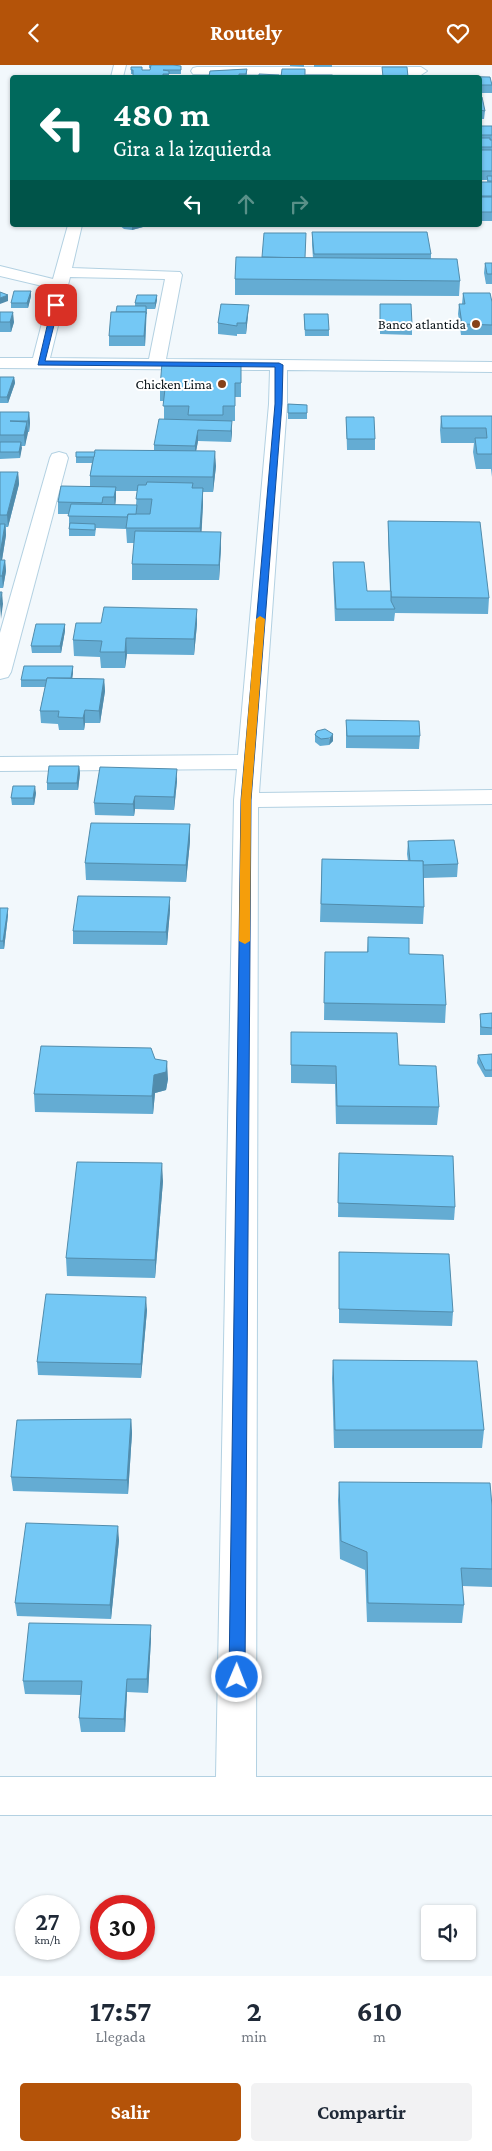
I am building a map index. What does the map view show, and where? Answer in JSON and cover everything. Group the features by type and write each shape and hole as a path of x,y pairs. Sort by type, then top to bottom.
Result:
{"street":[{"path":"197,71 421,71"},
{"path":"40,363 75,227"},
{"path":"0,271 62,279 174,275 157,364"},
{"path":"0,363 492,367"},
{"path":"236,1796 246,800 278,404 279,365"},
{"path":"0,672 59,458"},
{"path":"0,764 248,762"},
{"path":"246,800 492,797"},
{"path":"0,1796 492,1796"}],"building":[{"path":"151,65 181,66 181,70 163,70 169,71 169,74 163,75 133,75 131,67 142,67 142,70 150,70"},
{"path":"382,67 407,67 408,75 383,75"},
{"path":"247,69 246,74 239,75 209,75 210,71"},
{"path":"282,69 305,69 305,75 281,75"},
{"path":"482,77 490,77 492,85 482,85"},
{"path":"482,97 485,111 482,110"},
{"path":"482,126 492,126 492,135 482,135"},
{"path":"482,138 490,138 492,140 492,147 482,147"},
{"path":"482,150 492,150 492,171 482,171"},
{"path":"487,176 492,176 492,181 488,181"},
{"path":"482,182 492,182 492,196 482,196"},
{"path":"482,197 492,197 492,212 482,212"},
{"path":"312,232 427,232 431,254 314,254"},
{"path":"264,233 306,233 305,258 262,257"},
{"path":"236,257 457,259 460,281 235,279"},
{"path":"485,263 492,263 492,274 487,274"},
{"path":"14,291 31,291 27,303 11,303"},
{"path":"0,292 8,295 0,298"},
{"name":"Banco atlantida","path":"463,293 490,293 492,325 462,324 459,304 465,304"},
{"path":"137,295 157,295 155,303 135,303"},
{"path":"221,304 249,305 246,323 237,323 237,326 218,323"},
{"path":"380,304 411,304 412,324 380,324"},
{"path":"117,306 146,306 146,312 116,312"},
{"path":"0,312 13,312 10,322 0,322"},
{"path":"111,312 146,312 144,336 109,336"},
{"path":"304,314 328,314 329,330 305,330"},
{"path":"162,363 241,363 241,383 235,383 235,406 223,406 223,415 188,415 189,406 163,406 165,389 169,389 169,387 160,387"},
{"path":"0,377 14,377 7,397 0,397"},
{"path":"288,404 307,405 307,413 288,413"},
{"path":"0,412 29,412 28,421 10,421 27,422 24,435 0,435"},
{"path":"441,416 492,416 492,454 477,454 475,438 487,438 486,428 442,428"},
{"path":"346,417 374,417 375,439 347,439"},
{"path":"159,419 232,421 231,431 198,430 195,446 154,445"},
{"path":"0,442 21,442 19,452 0,452"},
{"path":"95,450 215,451 213,477 90,476"},
{"path":"76,452 95,452 94,457 76,457"},
{"path":"0,472 18,472 7,515 0,515"},
{"path":"147,482 193,483 192,488 203,488 200,528 126,528 128,514 150,514 152,499 136,499 138,485 146,485"},
{"path":"61,486 116,487 114,497 103,497 102,503 58,502"},
{"path":"71,504 137,505 136,514 128,514 127,517 68,516"},
{"path":"388,521 480,522 489,598 391,597"},
{"path":"70,523 95,524 95,530 69,529"},
{"path":"0,524 5,524 0,554"},
{"path":"135,531 221,532 219,565 132,564"},
{"path":"0,560 5,560 2,576 0,576"},
{"path":"333,562 364,562 367,591 391,591 391,601 395,609 336,609"},
{"path":"104,607 197,609 194,639 126,638 125,652 100,652 102,641 73,640 76,623 101,623"},
{"path":"36,624 65,624 60,646 31,646"},
{"path":"24,666 73,666 71,678 21,680"},
{"path":"47,678 104,679 99,711 85,710 83,718 58,717 59,711 40,711"},
{"path":"346,720 419,721 420,736 347,736"},
{"path":"325,729 333,734 330,738 321,739 315,735 317,731"},
{"path":"49,766 79,766 77,783 47,783"},
{"path":"100,767 177,769 174,797 135,796 133,804 94,803"},
{"path":"13,786 35,786 33,798 11,798"},
{"path":"91,823 190,824 186,865 85,863"},
{"path":"454,840 458,864 423,865 423,861 410,861 408,841"},
{"path":"322,859 423,861 424,907 321,904"},
{"path":"78,896 170,897 166,932 73,931"},
{"path":"0,908 8,908 3,941 0,941"},
{"path":"368,937 409,938 409,954 443,955 446,1005 324,1003 325,952 368,952"},
{"path":"492,1013 492,1028 481,1027 480,1014"},
{"path":"291,1032 397,1033 399,1065 436,1066 439,1107 337,1106 336,1066 291,1065"},
{"path":"41,1046 151,1048 155,1059 167,1061 166,1072 154,1075 152,1096 34,1094"},
{"path":"492,1054 492,1070 485,1070 478,1055"},
{"path":"339,1153 453,1156 455,1207 338,1203"},
{"path":"77,1162 162,1163 155,1260 66,1258"},
{"path":"339,1252 449,1254 453,1312 339,1309"},
{"path":"46,1294 146,1297 141,1364 37,1362"},
{"path":"333,1360 477,1361 484,1430 335,1430"},
{"path":"131,1419 127,1480 11,1477 17,1420"},
{"path":"339,1482 490,1483 492,1569 461,1568 464,1605 368,1603 367,1552 341,1541"},
{"path":"26,1523 118,1526 110,1605 15,1603"},
{"path":"29,1623 151,1625 147,1679 127,1679 124,1719 79,1718 82,1681 23,1681"}],"slow traffic":[{"path":"245,941 246,800 260,619"}],"place":[{"name":"Banco atlantida","path":"476,324"},
{"name":"Chicken Lima","path":"222,384"}],"route":[{"path":"56,305 40,363 279,365 278,404 246,800 237,1677"}]}
